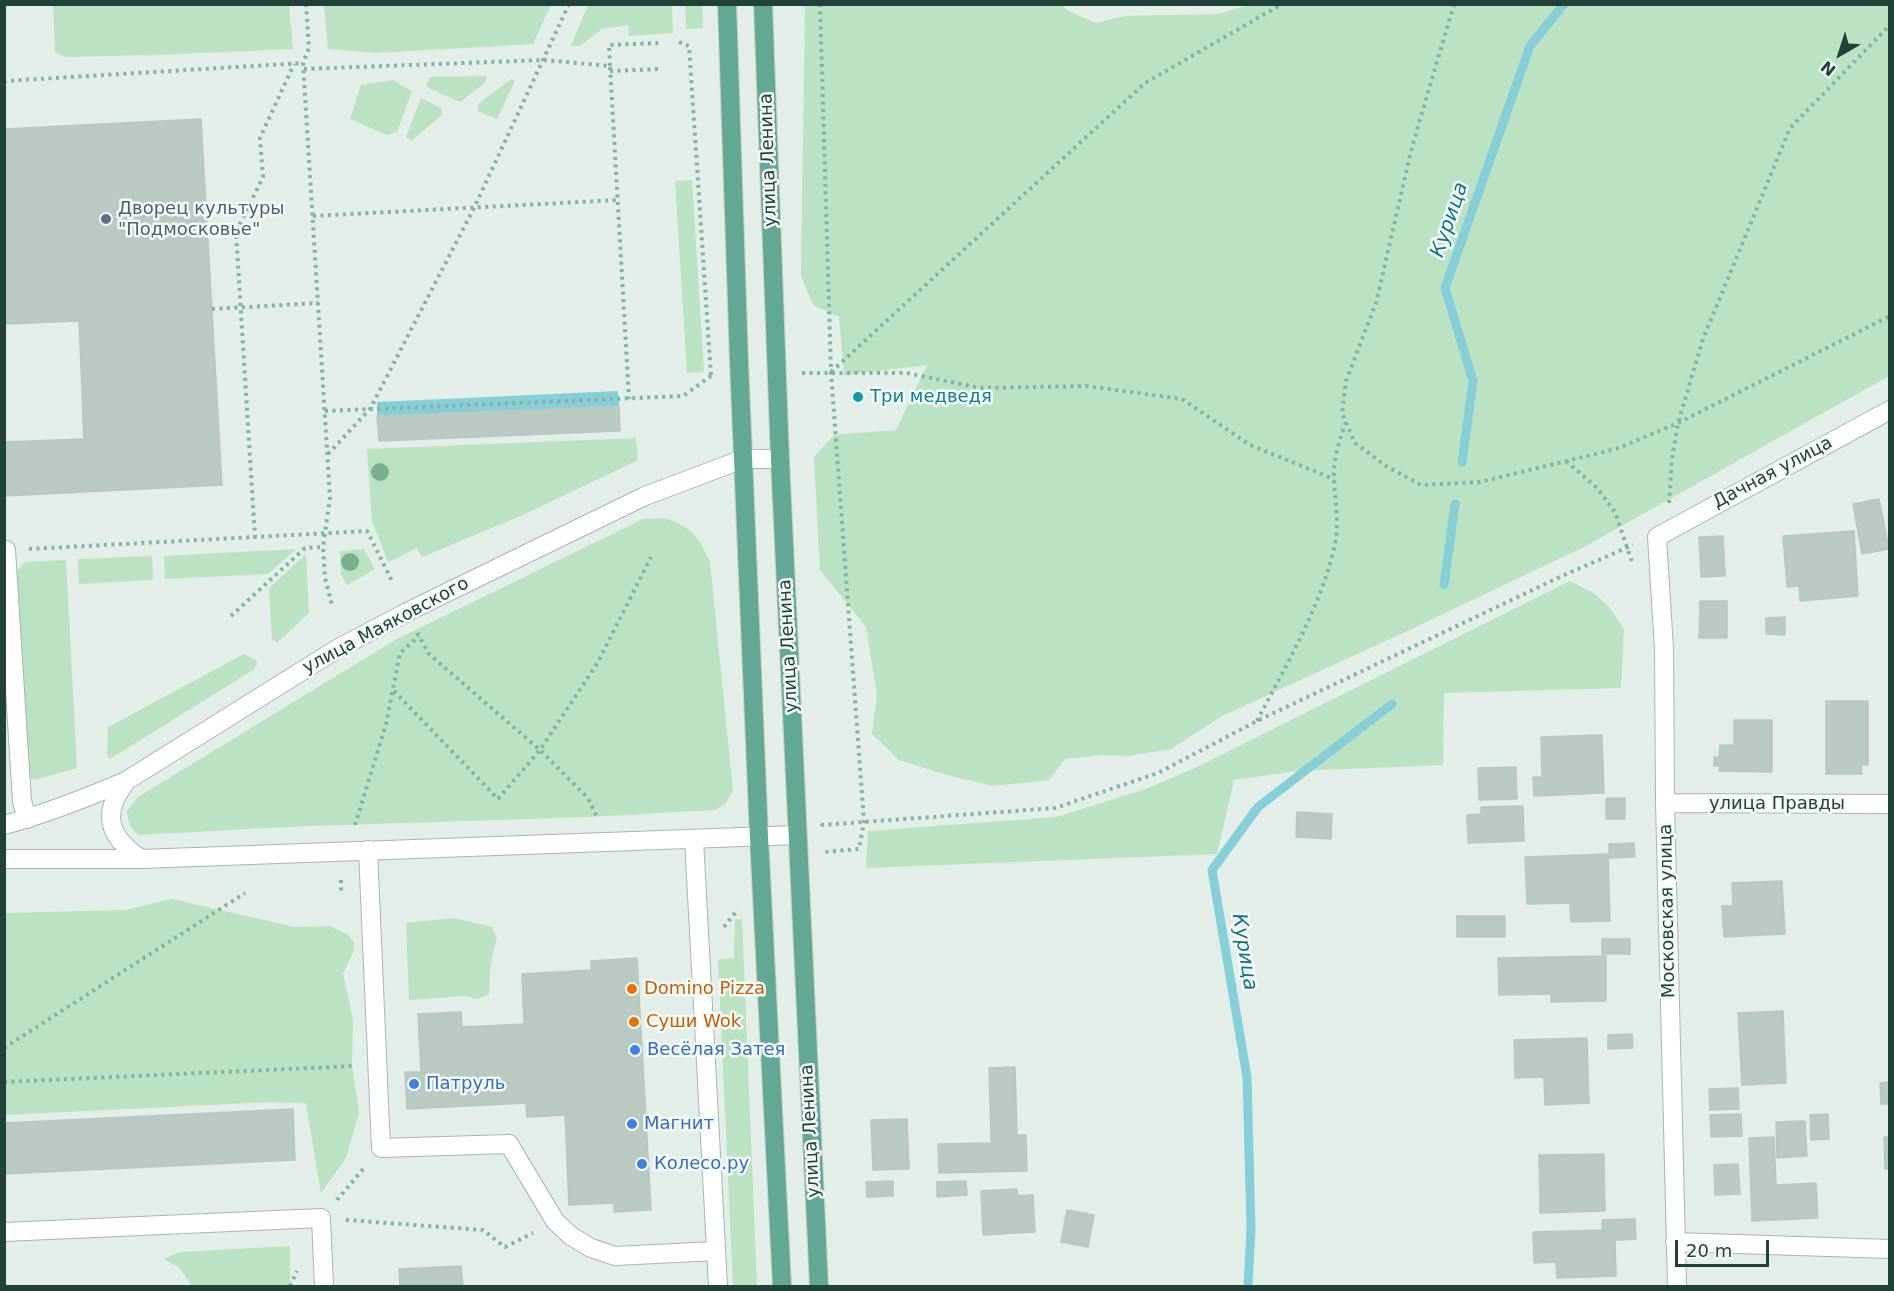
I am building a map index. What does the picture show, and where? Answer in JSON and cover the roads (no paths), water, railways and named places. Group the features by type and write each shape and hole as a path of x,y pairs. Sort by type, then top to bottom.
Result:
{"main road":[{"name":"улица Ленина","path":"727,4 759,837 782,1287"},
{"name":"улица Ленина","path":"763,4 780,459 819,1287"}],"street":[{"name":"Дачная улица","path":"1657,537 1890,410"},
{"name":"улица Маяковского","path":"4,825 94,795 126,781 337,649 407,612 645,496 743,459 780,459"},
{"name":"Московская улица","path":"1657,537 1664,649 1665,803 1677,1287"},
{"path":"6,550 22,801 27,819"},
{"path":"126,781 113,803 111,818 114,833 124,847 141,859"},
{"name":"улица Правды","path":"1665,803 1890,804"},
{"path":"4,859 141,859 797,836"},
{"path":"694,839 718,1287"},
{"path":"368,850 381,1148 509,1143 555,1221 581,1242 615,1256 716,1251"},
{"path":"4,1232 321,1218 324,1287"},
{"path":"1675,1242 1890,1249"}],"water":[{"path":"618,391 619,406 377,416 377,402"}],"waterway":[{"name":"Курица","path":"1462,462 1473,381 1445,288 1530,46 1564,4"},
{"name":"Курица","path":"1444,585 1455,504"},
{"name":"Курица","path":"1248,1286 1251,1229 1247,1077 1212,870 1258,807 1392,704"}],"place":[{"name":"Дворец культуры \"Подмосковье\"","path":"106,219"},
{"name":"Три медведя","path":"858,397"},
{"name":"Domino Pizza","path":"632,989"},
{"name":"Суши Wok","path":"634,1022"},
{"name":"Весёлая Затея","path":"635,1050"},
{"name":"Патруль","path":"414,1084"},
{"name":"Магнит","path":"632,1124"},
{"name":"Колесо.ру","path":"642,1164"}]}
